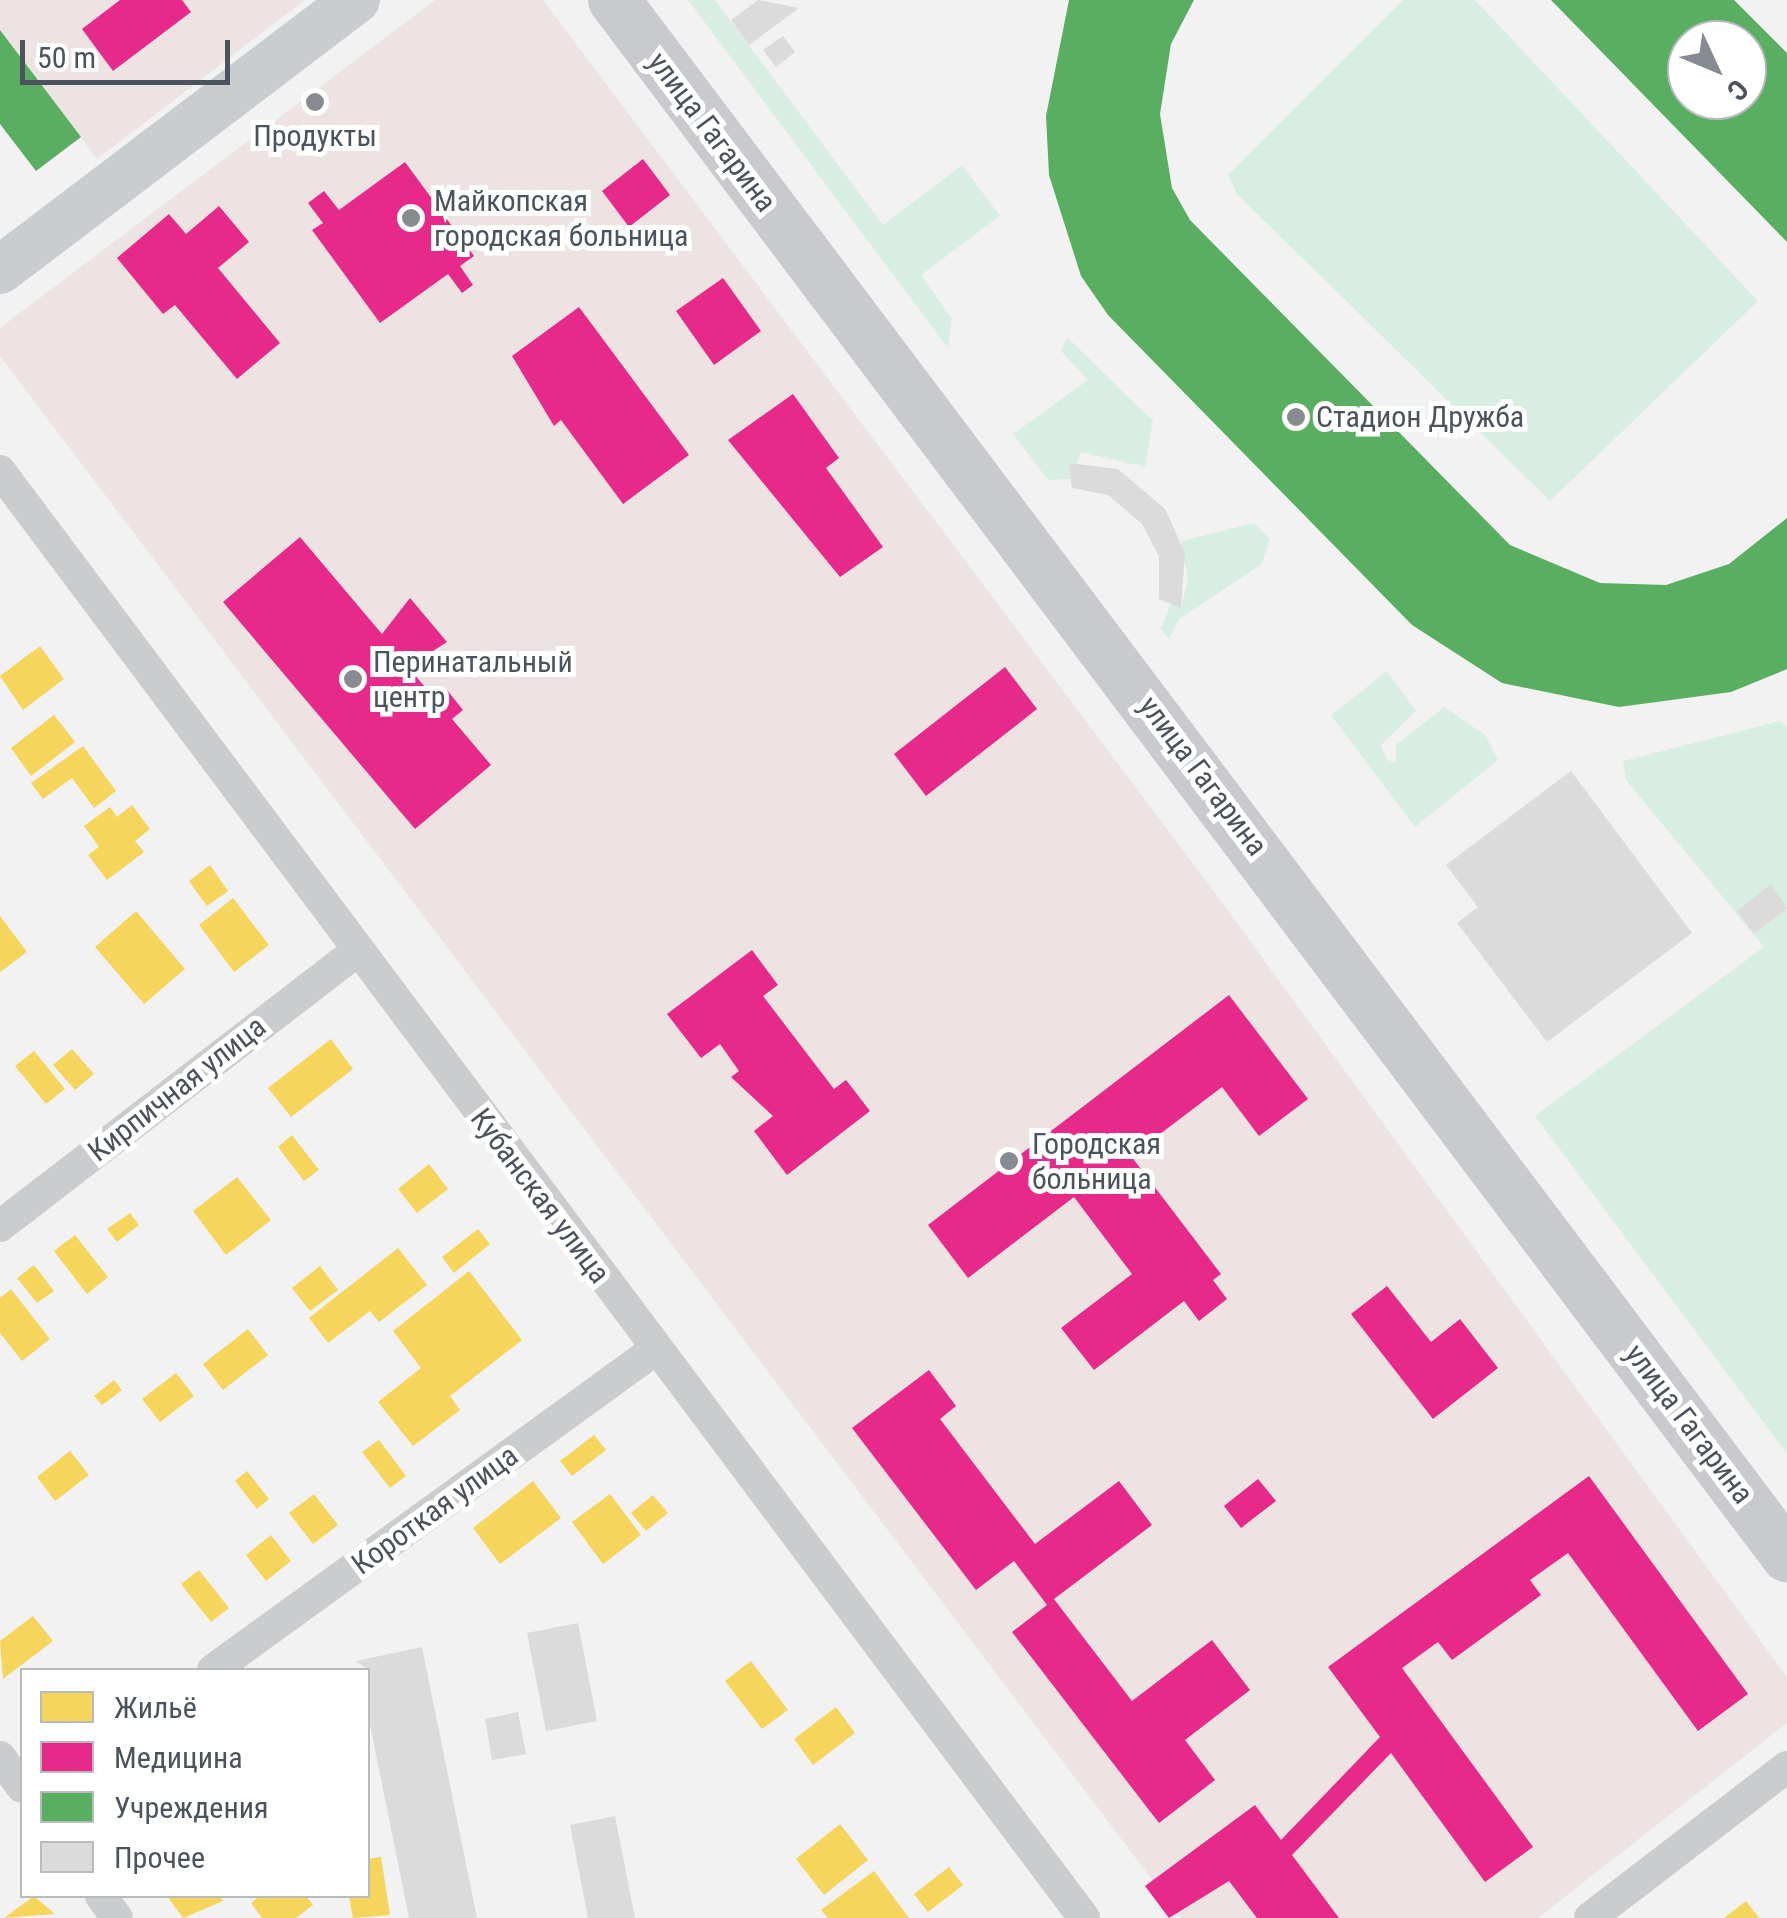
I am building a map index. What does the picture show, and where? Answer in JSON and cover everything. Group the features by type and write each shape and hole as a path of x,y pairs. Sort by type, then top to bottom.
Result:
{"main road":[{"path":"0,270 356,0"},
{"name":"улица Гагарина","path":"614,0 1787,1556"}],"street":[{"name":"Кубанская улица","path":"0,471 355,953 1084,1918"},
{"name":"Кирпичная улица","path":"0,1226 355,953"},
{"name":"Короткая улица","path":"216,1668 656,1349"},
{"path":"0,1757 20,1784"},
{"path":"1590,1918 1787,1767"}],"shaded area":[{"path":"0,0 305,0 97,159 0,30"},
{"name":"Городская больница","path":"435,0 543,0 1210,886 1787,1677 1787,1723 1538,1918 1181,1918 0,356 0,328"}],"green space":[{"path":"688,0 715,0 883,225 962,165 1000,216 921,275 952,319 948,348"},
{"path":"1403,0 1475,0 1758,301 1550,501 1237,194 1228,175"},
{"path":"1067,337 1153,421 1145,467 1081,452 1071,479 1048,480 1013,434 1088,380 1061,351"},
{"path":"1254,523 1270,539 1262,564 1179,619 1169,639 1161,629 1171,603 1181,607 1188,580 1181,541"},
{"path":"1387,671 1416,711 1381,745 1387,760 1396,762 1396,745 1444,707 1485,735 1498,760 1415,827 1331,715"},
{"path":"1780,721 1787,726 1787,1454 1535,1116 1764,947 1626,780 1623,761"}],"building: Жильё":[{"path":"40,646 64,679 23,710 0,676"},
{"path":"54,715 75,742 31,776 11,748"},
{"path":"83,746 116,791 94,808 72,778 43,799 31,783"},
{"path":"132,805 150,829 135,841 144,852 107,880 88,855 99,847 84,826 110,807 117,817"},
{"path":"210,865 228,891 207,906 189,881"},
{"path":"233,898 269,945 234,972 199,925"},
{"path":"136,911 185,969 144,1004 95,947"},
{"path":"0,916 27,952 0,972"},
{"path":"331,1039 353,1069 291,1117 268,1088"},
{"path":"72,1049 94,1074 75,1090 53,1065"},
{"path":"34,1051 65,1089 46,1104 15,1066"},
{"path":"292,1135 319,1170 304,1181 278,1147"},
{"path":"429,1164 448,1189 417,1213 398,1189"},
{"path":"237,1177 271,1220 226,1255 193,1211"},
{"path":"130,1213 139,1225 117,1242 107,1229"},
{"path":"478,1229 490,1244 454,1273 442,1257"},
{"path":"75,1235 108,1277 87,1294 54,1251"},
{"path":"398,1248 427,1285 379,1322 370,1311 328,1343 309,1318"},
{"path":"34,1265 54,1291 37,1303 17,1278"},
{"path":"320,1266 338,1290 310,1311 292,1288"},
{"path":"469,1271 522,1340 450,1396 460,1410 413,1446 378,1402 421,1368 393,1331"},
{"path":"11,1289 50,1339 22,1361 0,1333 0,1298"},
{"path":"248,1329 268,1355 223,1390 203,1364"},
{"path":"176,1373 194,1396 160,1422 142,1399"},
{"path":"114,1380 122,1390 102,1405 94,1396"},
{"path":"594,1435 606,1450 572,1476 560,1461"},
{"path":"379,1440 406,1476 390,1488 362,1452"},
{"path":"70,1451 89,1475 55,1501 37,1477"},
{"path":"247,1471 269,1499 257,1509 235,1481"},
{"path":"533,1481 561,1518 500,1564 473,1528"},
{"path":"314,1494 338,1525 313,1544 289,1513"},
{"path":"610,1494 641,1535 603,1564 572,1522"},
{"path":"653,1495 668,1513 646,1531 631,1513"},
{"path":"271,1535 291,1561 266,1581 246,1555"},
{"path":"199,1570 229,1608 211,1622 181,1584"},
{"path":"33,1616 53,1641 3,1679 0,1641"},
{"path":"751,1661 788,1710 762,1729 725,1681"},
{"path":"836,1707 855,1733 813,1765 794,1739"},
{"path":"840,1824 868,1860 824,1895 796,1859"},
{"path":"381,1857 390,1915 353,1918 349,1898 370,1898 370,1859"},
{"path":"949,1867 963,1885 928,1912 914,1894"},
{"path":"874,1871 909,1918 828,1918 821,1910"},
{"path":"31,1898 55,1914 4,1918"},
{"path":"168,1898 223,1901 183,1918"},
{"path":"257,1898 308,1898 313,1905 296,1918 262,1918 251,1903"},
{"path":"1746,1901 1759,1918 1724,1918"}],"building: Медицина":[{"path":"120,0 182,0 191,12 113,71 82,29"},
{"path":"643,159 670,195 629,227 602,191"},
{"path":"405,162 474,256 460,266 473,285 462,293 448,274 380,323 312,230 323,223 308,203 324,191 339,210"},
{"path":"219,206 249,242 218,268 280,343 237,379 175,305 163,314 117,258 169,214 186,234"},
{"path":"723,278 761,331 714,365 676,311"},
{"path":"579,307 689,455 623,504 561,420 554,426 512,356"},
{"path":"793,394 839,458 826,468 883,547 840,577 728,440"},
{"name":"Перинатальный центр","path":"300,537 382,634 410,598 447,642 408,667 436,700 447,690 463,710 452,719 491,765 415,829 223,602"},
{"path":"1005,667 1037,709 926,796 894,754"},
{"path":"752,950 778,985 763,996 834,1089 846,1080 870,1111 787,1175 754,1131 773,1116 731,1077 739,1071 720,1044 701,1058 667,1014"},
{"path":"1229,995 1308,1099 1259,1136 1222,1087 1131,1156 1221,1274 1213,1280 1227,1299 1199,1321 1184,1301 1094,1370 1061,1328 1132,1274 1074,1197 968,1278 928,1225"},
{"path":"1387,1286 1431,1342 1460,1319 1498,1368 1433,1419 1351,1314"},
{"path":"929,1370 956,1406 940,1419 1035,1544 1119,1481 1152,1525 1054,1599 1132,1701 1212,1640 1250,1690 1185,1740 1215,1780 1159,1823 1012,1632 1047,1605 1014,1561 976,1590 852,1428"},
{"path":"1589,1476 1748,1694 1698,1731 1568,1553 1530,1580 1541,1595 1452,1660 1438,1642 1402,1668 1533,1847 1485,1882 1391,1753 1292,1855 1339,1918 1257,1918 1229,1881 1169,1918 1145,1886 1255,1805 1281,1840 1380,1737 1328,1667"},
{"path":"1258,1479 1276,1501 1241,1528 1224,1506"}],"building: Учреждения":[{"name":"Стадион Дружба","path":"1069,0 1194,0 1171,44 1160,114 1172,188 1190,220 1510,545 1600,583 1666,585 1729,564 1787,518 1787,669 1731,692 1619,707 1502,683 1412,625 1108,315 1081,276 1049,175 1046,116"},
{"path":"1551,0 1734,0 1754,20 1667,20 1667,119"},
{"path":"0,30 81,137 36,171 0,124"},
{"path":"1767,33 1787,53 1787,242 1668,120 1767,120"}],"building: Прочее":[{"path":"758,0 799,8 749,45 731,20"},
{"path":"783,36 795,52 776,67 763,50"},
{"path":"1069,463 1118,469 1165,509 1185,553 1181,608 1159,599 1159,556 1142,524 1108,495 1072,488"},
{"path":"1571,771 1692,933 1547,1042 1457,923 1478,907 1446,865"},
{"path":"1771,884 1787,908 1754,934 1737,911"},
{"path":"578,1623 597,1721 546,1731 527,1633"},
{"path":"422,1647 477,1918 409,1918 370,1725 370,1668 356,1661"},
{"path":"518,1712 526,1754 492,1760 485,1719"},
{"path":"615,1816 635,1918 588,1918 570,1825"}],"place":[{"name":"Продукты","path":"315,102"},
{"name":"Майкопская городская больница","path":"411,218"},
{"name":"Стадион Дружба","path":"1296,417"},
{"name":"Перинатальный центр","path":"353,679"},
{"name":"Городская больница","path":"1009,1161"}]}
